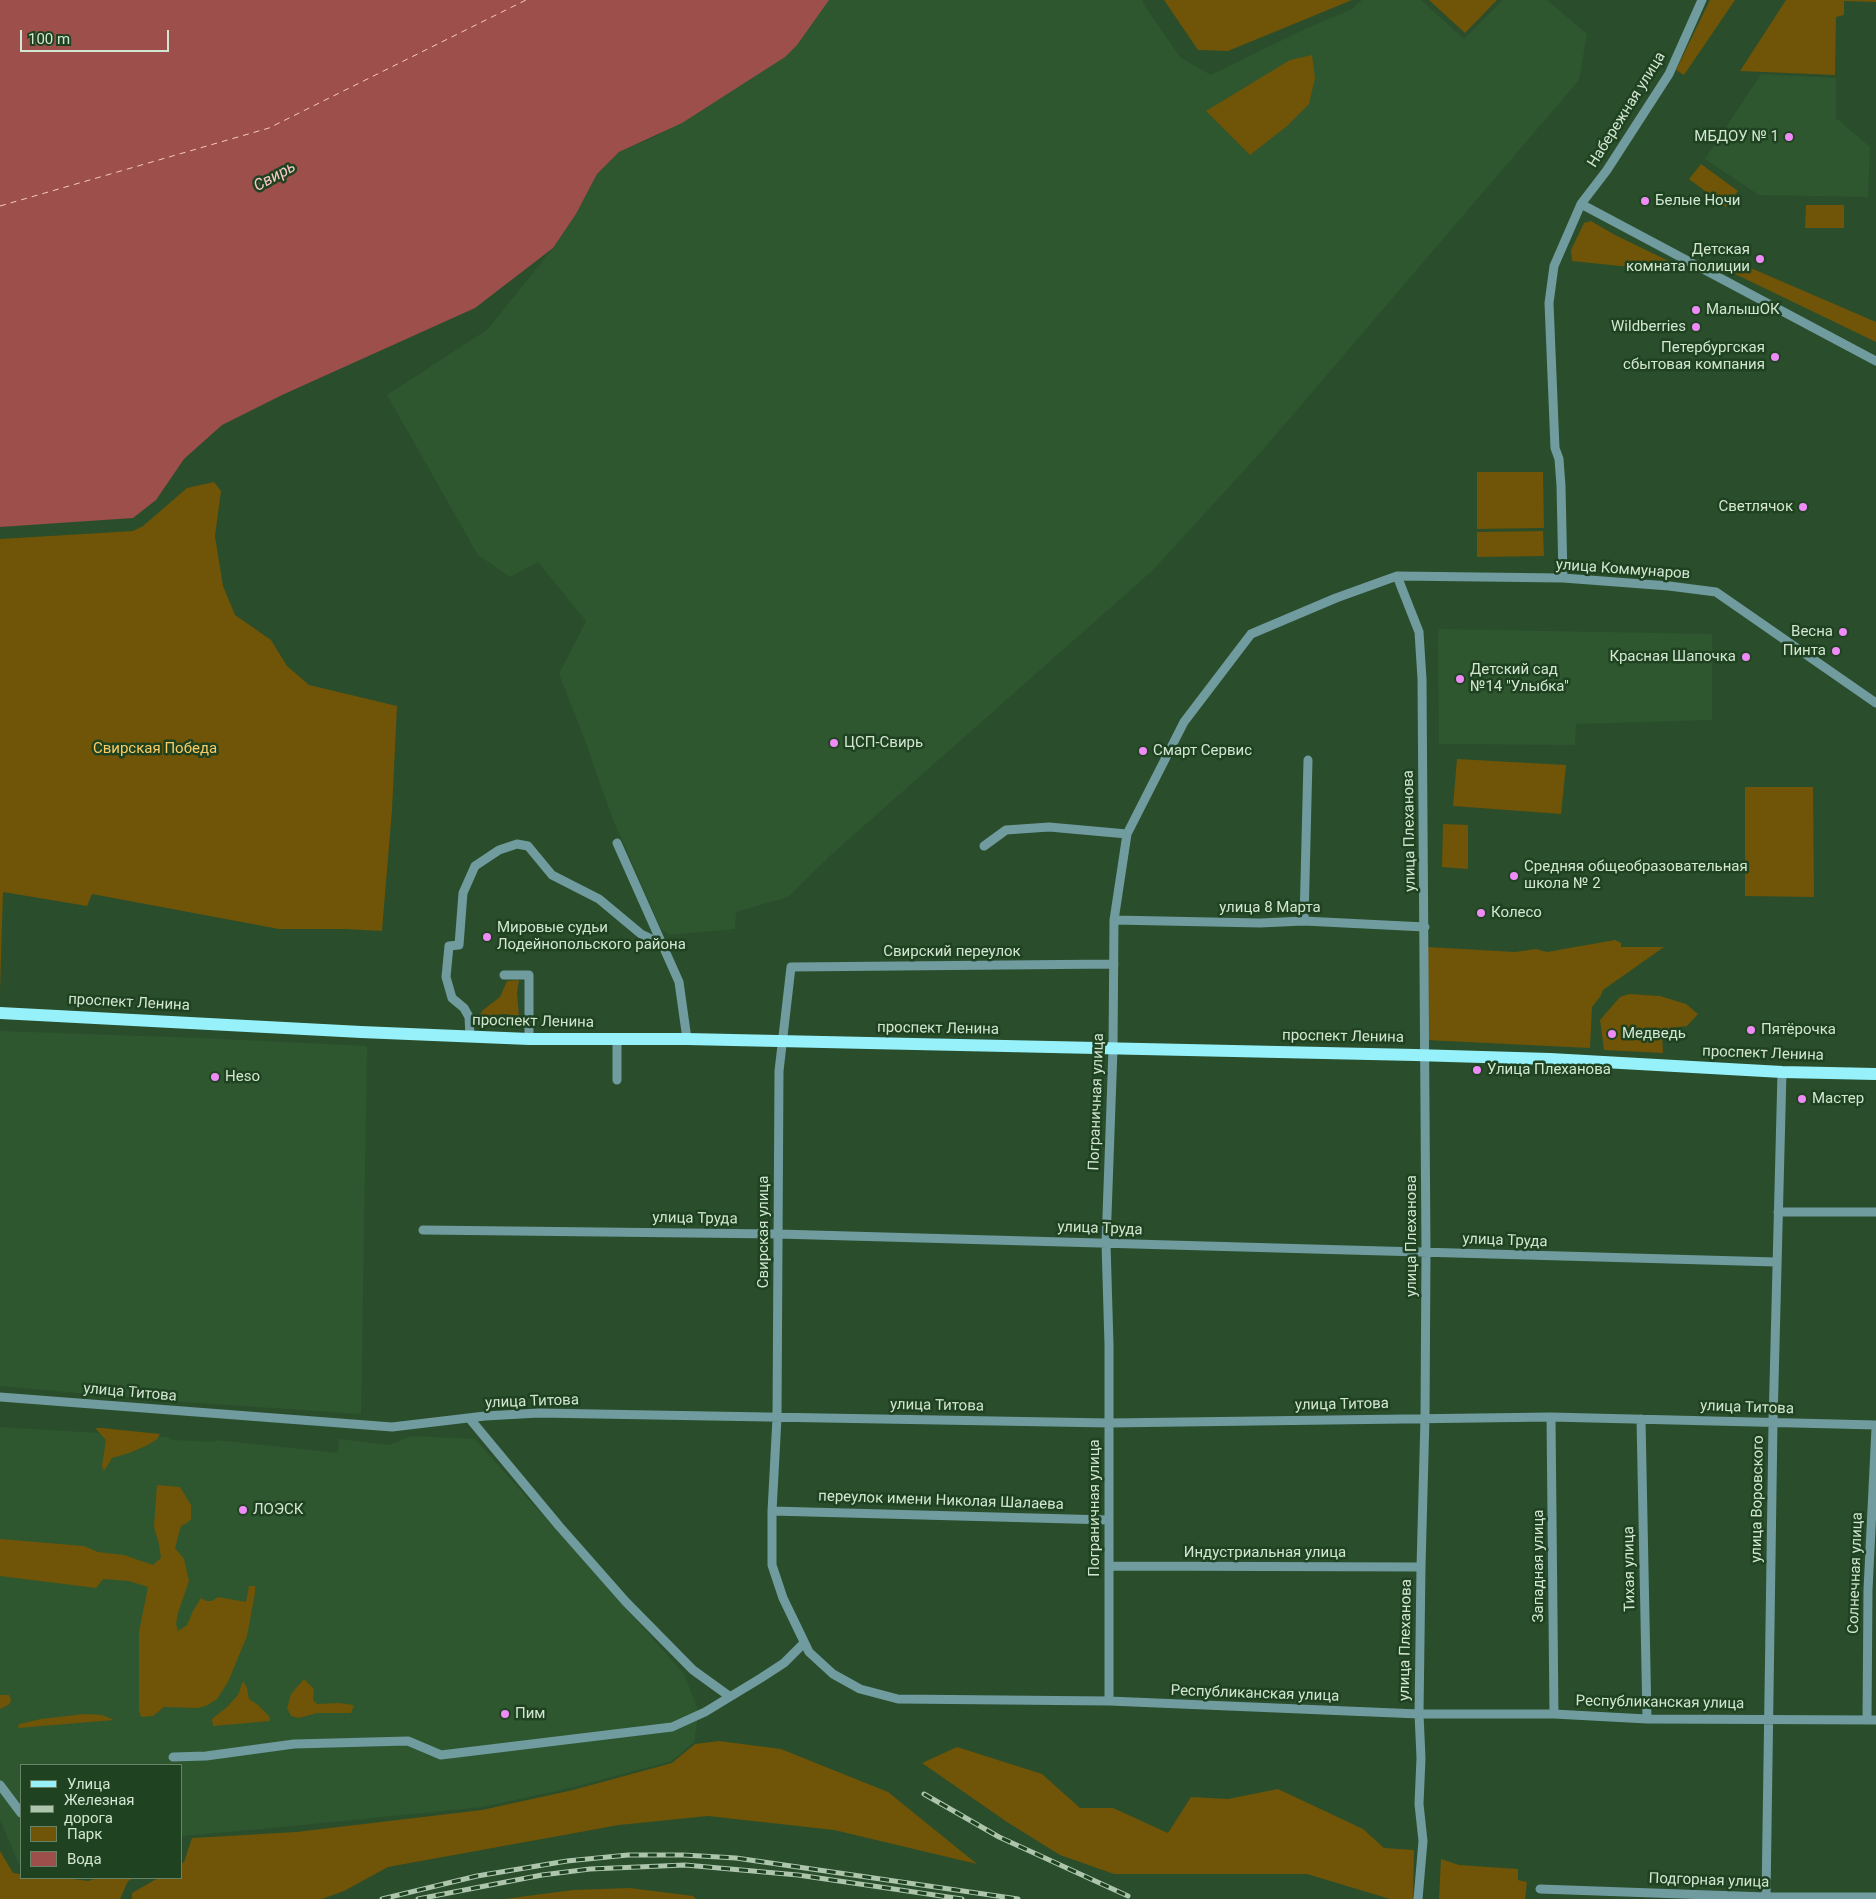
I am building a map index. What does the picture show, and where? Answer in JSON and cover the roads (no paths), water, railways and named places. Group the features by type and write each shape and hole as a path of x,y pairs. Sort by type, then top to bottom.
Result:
{"main road":[{"name":"проспект Ленина","path":"0,1013 529,1039 687,1039 1550,1059 1782,1072 1876,1074"}],"street":[{"name":"Набережная улица","path":"1563,578 1562,486 1559,459 1555,448 1548,303 1554,266 1581,204 1607,170 1669,74 1702,0"},
{"path":"1581,204 1876,361"},
{"name":"улица Коммунаров","path":"1336,598 1397,576 1563,578 1669,586 1716,592 1876,703"},
{"name":"улица Плеханова","path":"1397,576 1419,632 1422,679 1426,1252 1425,1418 1420,1567 1419,1714 1419,1804 1423,1841 1418,1899"},
{"name":"Пограничная улица","path":"1109,1701 1109,1345 1106,1243 1113,1049 1114,920 1127,834 1184,722 1252,634 1336,598"},
{"path":"1304,921 1308,760"},
{"path":"984,846 1006,830 1049,828 1127,834"},
{"path":"617,842 679,982 687,1039"},
{"path":"470,1036 469,1017 464,1008 452,998 446,977 449,946 459,945 463,893 475,866 500,850 517,844 528,846 552,875 599,899 640,934 664,945"},
{"name":"улица 8 Марта","path":"1114,920 1260,923 1304,921 1425,927"},
{"name":"Свирский переулок","path":"791,967 1114,964"},
{"name":"Свирская улица","path":"773,1498 776,1418 779,1071 791,967"},
{"path":"504,975 529,975 529,1039"},
{"path":"617,1040 617,1080"},
{"name":"улица Воровского","path":"1766,1896 1776,1262 1782,1072"},
{"path":"1778,1212 1876,1212"},
{"name":"улица Труда","path":"423,1230 778,1234 1776,1262"},
{"name":"улица Титова","path":"0,1397 392,1427 485,1416 539,1413 1109,1423 1552,1417 1876,1426"},
{"name":"Западная улица","path":"1552,1417 1554,1714"},
{"path":"470,1419 559,1526 626,1602 693,1670 729,1696"},
{"name":"Тихая улица","path":"1641,1419 1647,1719"},
{"name":"Солнечная улица","path":"1872,1720 1872,1590 1876,1426"},
{"name":"Республиканская улица","path":"773,1498 772,1565 783,1598 809,1652 833,1674 860,1689 898,1699 1109,1701 1419,1714 1554,1714 1647,1719 1872,1720"},
{"name":"переулок имени Николая Шалаева","path":"772,1511 1108,1520"},
{"name":"Индустриальная улица","path":"1109,1566 1420,1567"},
{"path":"174,1757 206,1756 294,1744 408,1741 441,1755 672,1727 705,1712 784,1663 804,1643"},
{"path":"0,1786 20,1812"},
{"name":"Подгорная улица","path":"1540,1889 1766,1896 1876,1897"}],"water":[{"name":"Свирь","path":"0,0 829,0 797,45 785,57 682,123 619,152 597,174 576,214 553,248 475,308 282,395 222,425 184,459 156,500 133,518 0,527"}],"railway":[{"path":"924,1794 999,1837 1128,1896"},
{"path":"382,1899 477,1876 567,1861 628,1855 683,1855 736,1858 1018,1899"},
{"path":"418,1899 542,1875 590,1869 685,1865 798,1875 962,1899"}],"place":[{"name":"МБДОУ № 1","path":"1789,137"},
{"name":"Белые Ночи","path":"1645,201"},
{"name":"Детская комната полиции","path":"1760,259"},
{"name":"МалышОК","path":"1696,310"},
{"name":"Wildberries","path":"1696,327"},
{"name":"Петербургская сбытовая компания","path":"1775,357"},
{"name":"Светлячок","path":"1803,507"},
{"name":"Весна","path":"1843,632"},
{"name":"Пинта","path":"1836,651"},
{"name":"Красная Шапочка","path":"1746,657"},
{"name":"Детский сад №14 \"Улыбка\"","path":"1460,679"},
{"name":"ЦСП-Свирь","path":"834,743"},
{"name":"Смарт Сервис","path":"1143,751"},
{"name":"Средняя общеобразовательная школа № 2","path":"1514,876"},
{"name":"Колесо","path":"1481,913"},
{"name":"Мировые судьи Лодейнопольского района","path":"487,937"},
{"name":"Пятёрочка","path":"1751,1030"},
{"name":"Медведь","path":"1612,1034"},
{"name":"Улица Плеханова","path":"1477,1070"},
{"name":"Heso","path":"215,1077"},
{"name":"Мастер","path":"1802,1099"},
{"name":"ЛОЭСК","path":"243,1510"},
{"name":"Пим","path":"505,1714"}],"park label":[{"name":"Свирская Победа","path":"155,749"}]}
